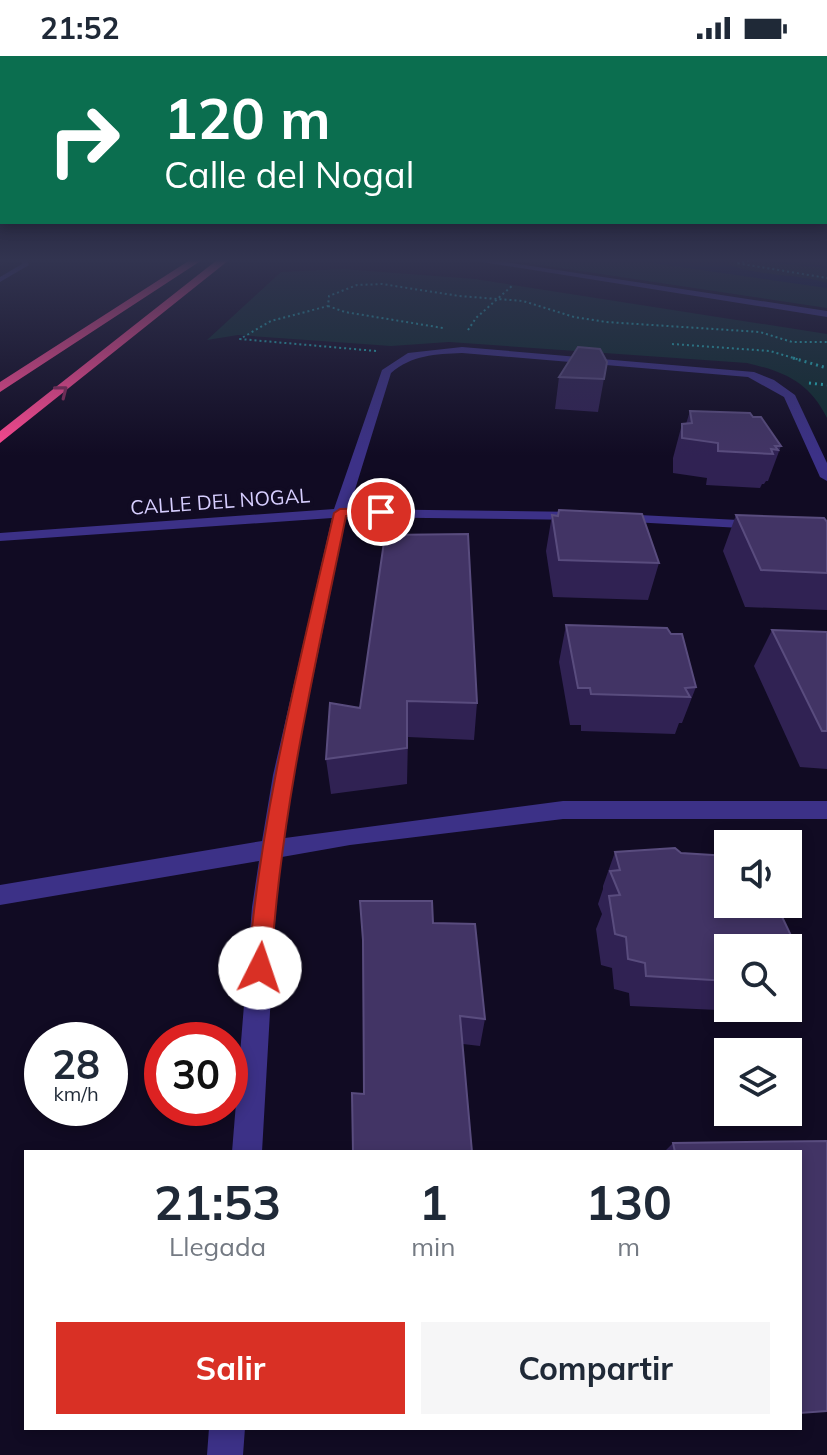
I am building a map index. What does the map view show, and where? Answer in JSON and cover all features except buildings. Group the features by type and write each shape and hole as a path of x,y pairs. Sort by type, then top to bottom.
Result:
{"highway":[{"path":"0,388 97,325"},
{"path":"0,438 142,325"}],"street":[{"path":"247,1150 264,907 283,775 340,513 386,372 399,358 417,353 462,350 750,374 770,382 789,395 827,477"},
{"name":"CALLE DEL NOGAL","path":"1,538 340,513 599,517 777,526"},
{"path":"0,895 350,836 563,810 827,810"},
{"path":"225,1455 227,1430"}],"path":[{"path":"259,325 240,339 417,353"},
{"path":"462,350 469,325"},
{"path":"657,325 760,332 799,342 827,342"},
{"path":"791,358 783,352 799,342"}],"green space":[{"path":"223,325 771,325 827,334 827,418 812,395 794,380 747,363 449,342 391,346 238,335 207,340"}],"route":[{"path":"260,968 264,907 283,775 340,513 381,512"}]}
